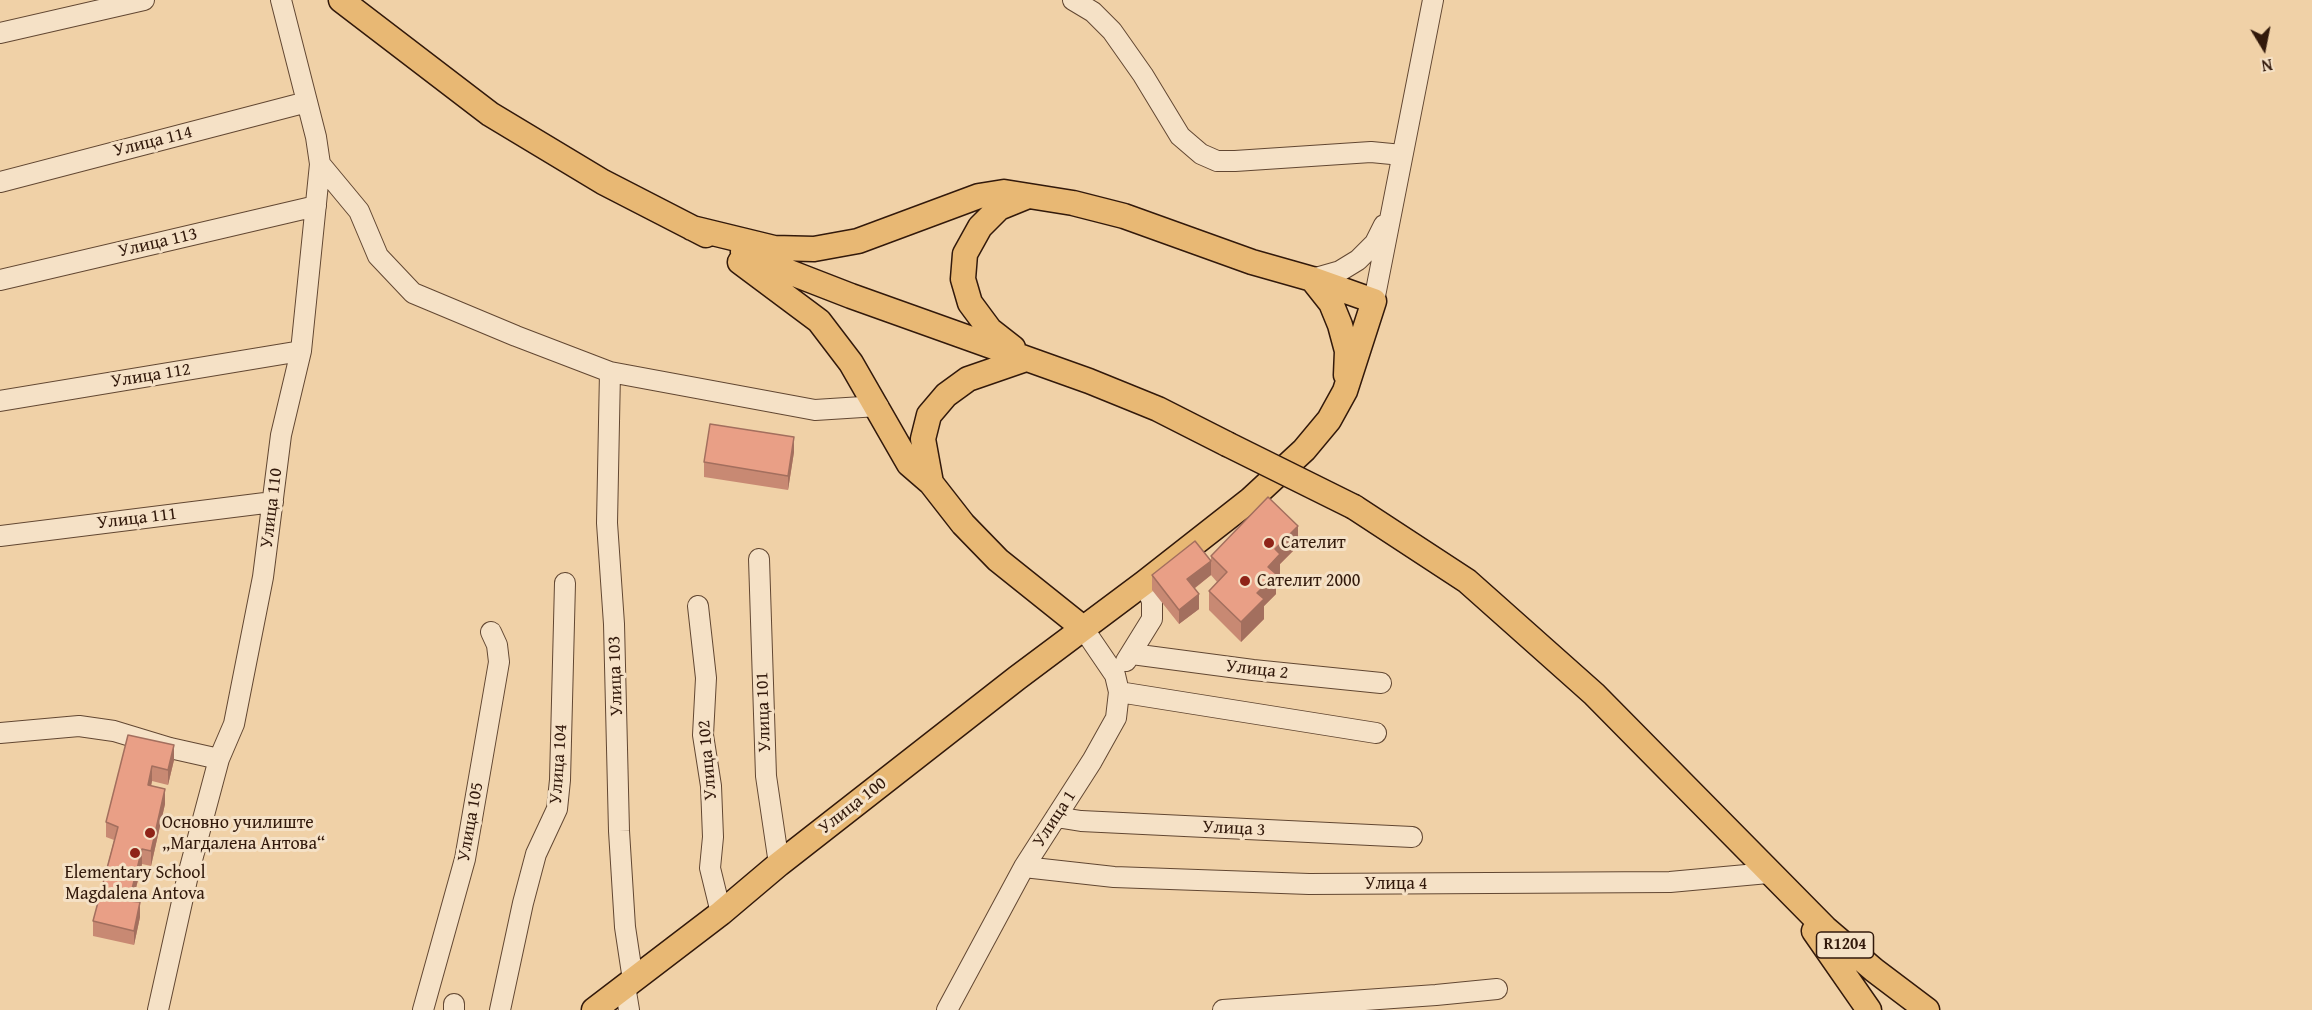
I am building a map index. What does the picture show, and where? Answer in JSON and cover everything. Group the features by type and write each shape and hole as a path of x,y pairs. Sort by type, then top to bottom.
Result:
{"main road":[{"name":"R1204","path":"341,0 490,114 603,182 692,228 793,274 1089,381 1158,409 1354,507 1467,580 1594,694 1768,873 1833,935 1927,1010"},
{"path":"692,228 774,248 814,249 858,241 979,196 1004,192 1073,202 1124,216 1252,262 1312,279 1374,301 1345,391"},
{"path":"1026,359 990,330 970,303 963,279 965,254 980,227 999,208 1031,195"},
{"path":"692,228 776,287 819,321 851,363 878,406 909,464 931,483 963,524 998,560 1083,628"},
{"path":"1312,279 1331,303 1340,325 1347,351 1345,391"},
{"path":"931,483 923,439 929,415 946,395 968,378 1026,359"},
{"name":"Улица 100","path":"594,1010 1250,500 1304,450 1329,420 1345,391"},
{"name":"R1204","path":"1768,873 1822,940 1886,1010"},
{"name":"R1204","path":"1822,940 1869,1010"}],"street":[{"path":"0,33 144,0"},
{"name":"Улица 110","path":"158,1010 188,874 219,759 234,724 263,577 281,435 301,351 320,164 281,0"},
{"path":"1073,0 1092,12 1113,31 1170,116 1180,136 1209,158 1217,161 1235,161 1371,152 1402,155"},
{"path":"1374,301 1433,0"},
{"name":"Улица 114","path":"0,182 307,102"},
{"path":"320,164 359,212 378,256 413,293 610,372 815,410 878,406"},
{"name":"Улица 113","path":"0,280 316,206"},
{"path":"1312,279 1340,271 1358,260 1375,243 1391,212"},
{"name":"Улица 112","path":"0,401 301,351"},
{"name":"Улица 103","path":"610,372 607,523 614,624 619,831 629,983"},
{"name":"Улица 111","path":"0,536 273,502"},
{"name":"Улица 101","path":"759,559 766,776 779,864"},
{"name":"Улица 104","path":"500,1010 536,854 557,809 560,780 565,583"},
{"path":"1117,684 1152,619 1152,601 1144,583"},
{"name":"Улица 102","path":"698,606 706,678 703,735 711,786 713,837 710,868 721,913"},
{"path":"1083,628 1117,684 1376,733"},
{"name":"Улица 105","path":"423,1010 465,860 499,662 497,645 491,632"},
{"name":"Улица 2","path":"1132,654 1253,670 1381,683"},
{"name":"Улица 1","path":"947,1010 1024,867 1092,761 1116,718 1117,684"},
{"path":"0,733 79,726 114,731 170,748 219,759"},
{"name":"Улица 3","path":"1056,817 1093,822 1412,837"},
{"name":"Улица 4","path":"1024,867 1114,877 1309,884 1670,882 1768,873"},
{"path":"629,983 629,1010"},
{"path":"1223,1010 1497,989"}],"building":[{"path":"710,424 794,437 788,476 704,462"},
{"name":"Сателит 2000","path":"1268,497 1298,526 1275,549 1280,554 1268,567 1276,574 1257,593 1264,599 1241,622 1209,591 1227,572 1211,556"},
{"path":"1195,541 1211,561 1187,579 1199,594 1179,610 1152,575"},
{"name":"Elementary School Magdalena Antova","path":"128,735 174,745 168,770 152,766 148,785 165,789 151,851 142,849 129,901 140,902 134,931 93,921 118,827 106,822"}],"place":[{"name":"Сателит","path":"1269,543"},
{"name":"Сателит 2000","path":"1245,581"},
{"name":"Основно училиште „Магдалена Антова“","path":"150,833"},
{"name":"Elementary School Magdalena Antova","path":"135,853"}]}
